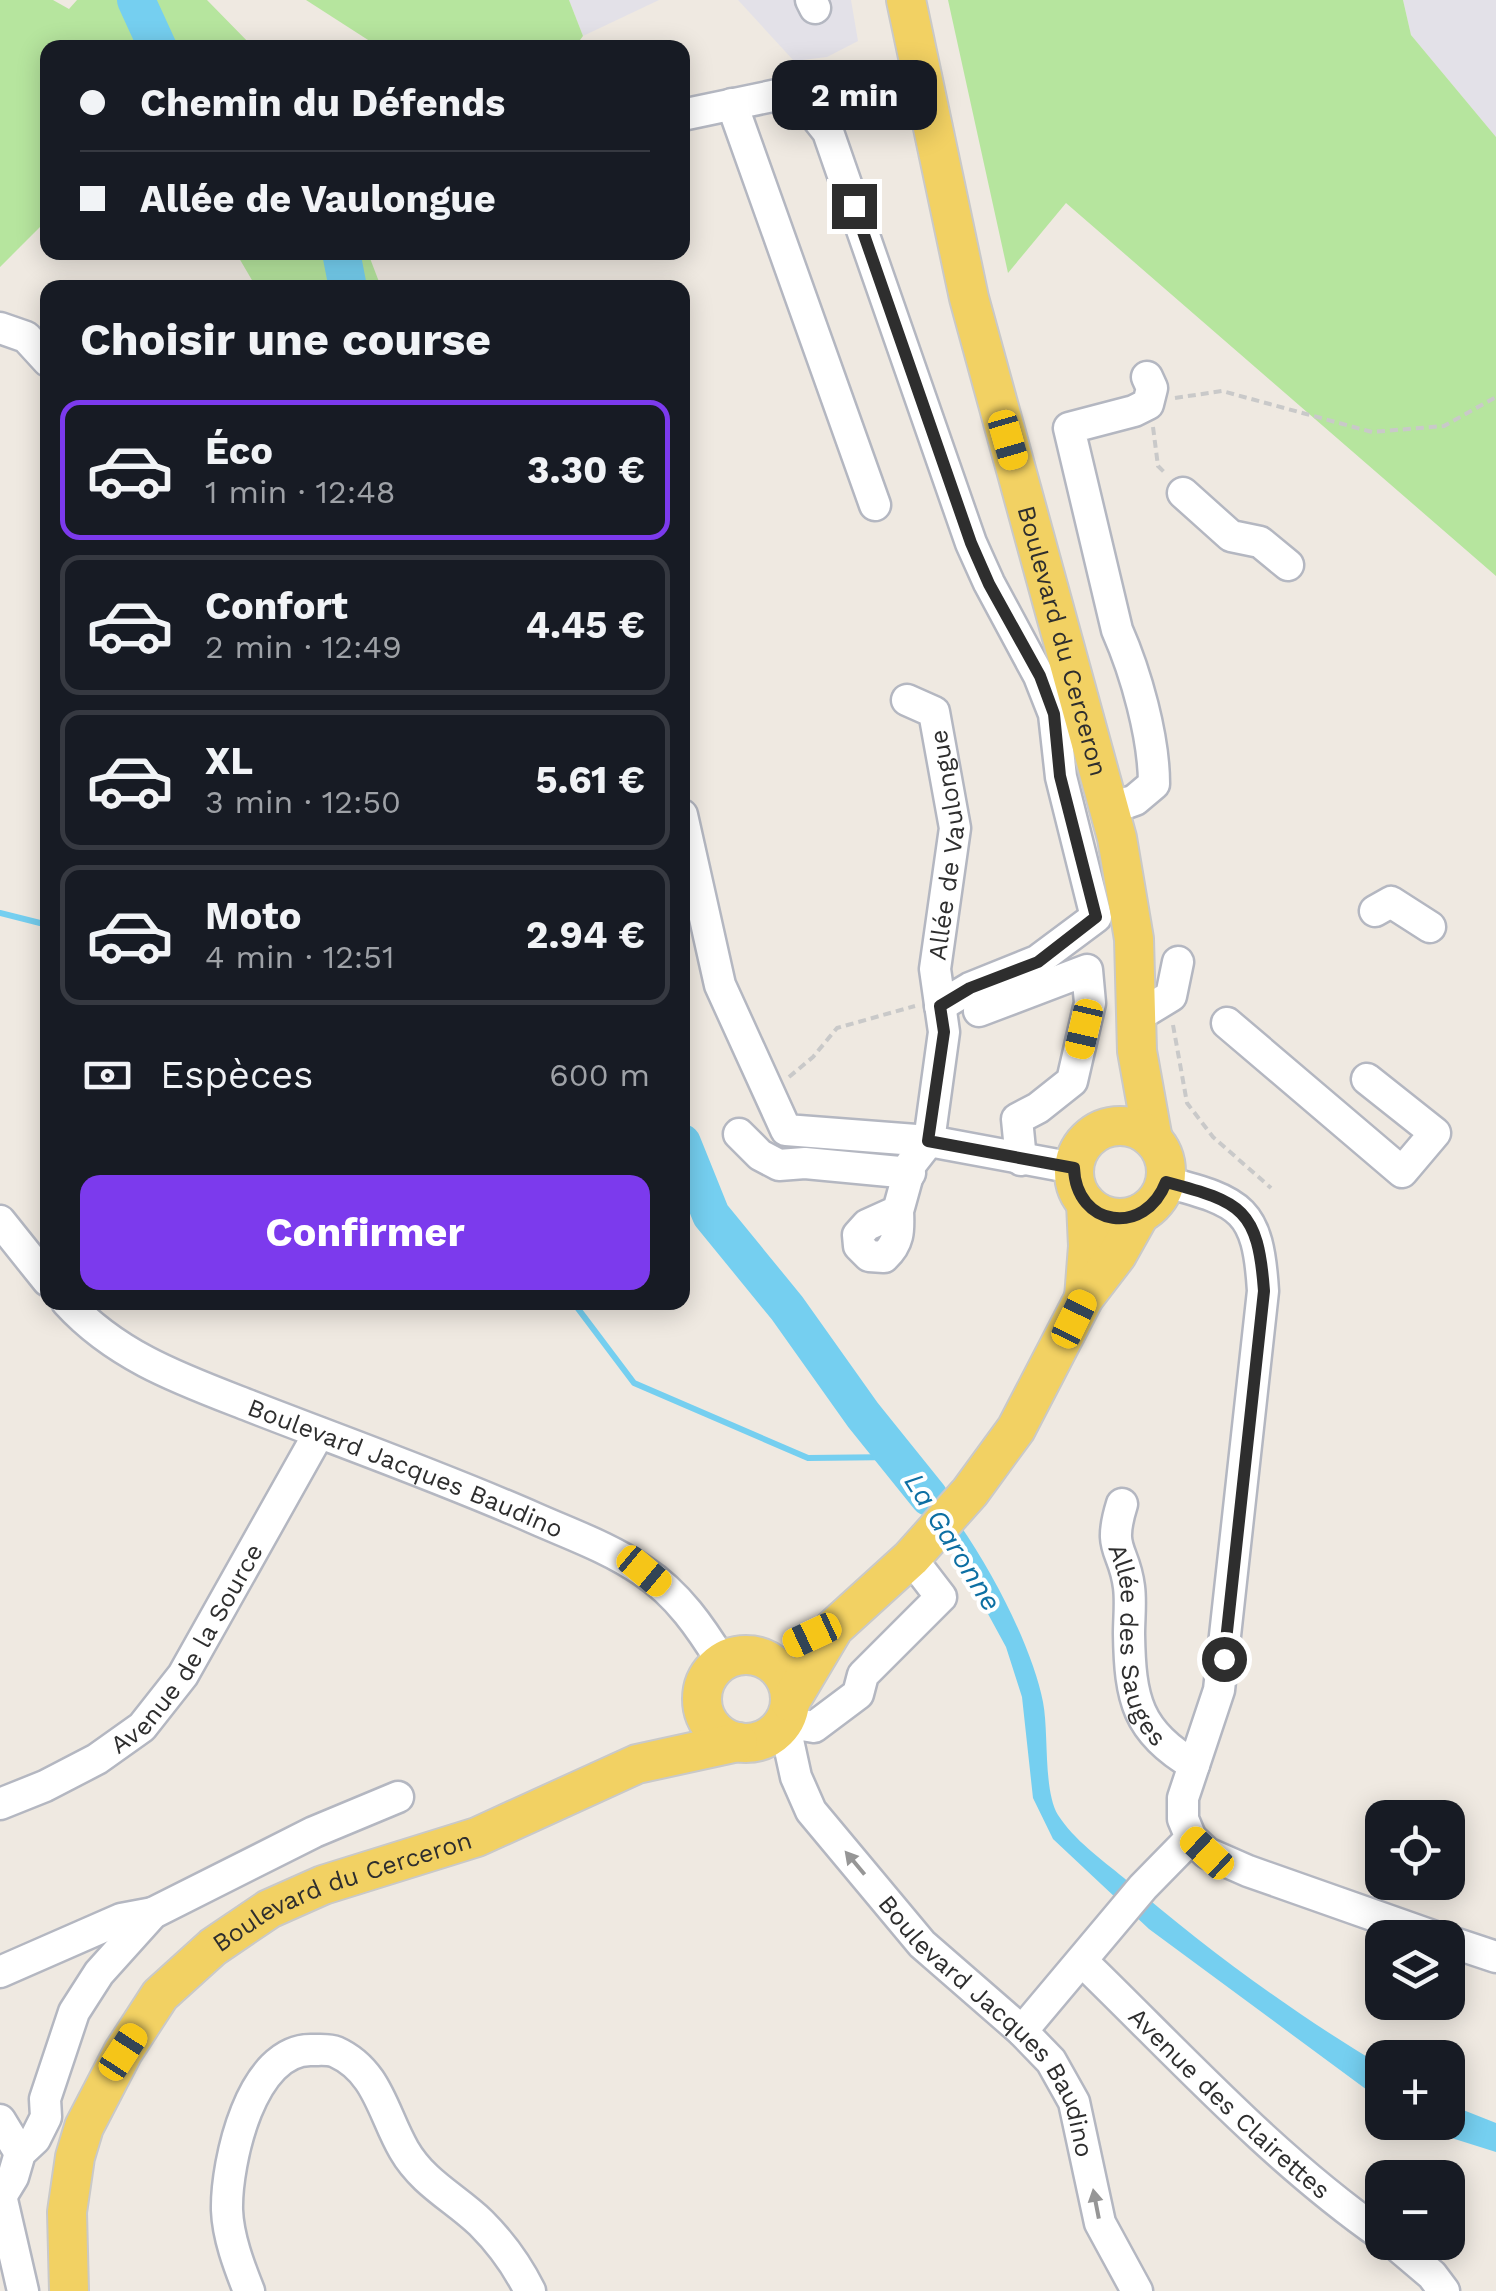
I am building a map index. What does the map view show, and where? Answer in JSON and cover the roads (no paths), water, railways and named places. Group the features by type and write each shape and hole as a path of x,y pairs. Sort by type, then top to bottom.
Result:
{"main road":[{"name":"Boulevard du Cerceron","path":"906,0 969,298 1110,809 1129,894 1146,1023 1153,1140"},
{"name":"Boulevard du Cerceron","path":"1102,1129 1146,1023"},
{"path":"1080,1185 1111,1218 1140,1214 1152,1206 1166,1182 1162,1152 1153,1140 1130,1127 1102,1129 1083,1145 1080,1185 1088,1246 1084,1298"},
{"path":"834,1628 726,1670 707,1719 715,1730 738,1742 764,1739 787,1712 834,1628 918,1550 970,1492 1016,1430 1084,1298 1117,1255 1140,1214"},
{"path":"726,1670 776,1667 784,1677 787,1712"},
{"name":"Boulevard du Cerceron","path":"637,1764 726,1670"},
{"name":"Boulevard du Cerceron","path":"69,2291 66,2212 84,2127 123,2052 160,1995 213,1947 269,1909 323,1885 477,1837 637,1764 738,1742"},
{"name":"Boulevard du Cerceron","path":"90,2291 87,2199 104,2088"}],"street":[{"name":"Allée de Vaulongue","path":"690,113 782,94 805,103 828,132 971,543 1040,676 1054,714 1060,776 1096,917 1038,962 940,1003"},
{"path":"732,104 875,505"},
{"path":"0,328 26,337 40,353"},
{"path":"1110,809 1135,800 1154,784 1154,760 1128,654 1117,630 1070,428 1148,396"},
{"path":"1183,493 1231,536 1260,542 1288,566"},
{"name":"Allée de Vaulongue","path":"907,700 934,712 955,828 935,969 944,1032 928,1141"},
{"path":"690,851 720,985 786,1130 928,1141 1021,1160 1080,1185"},
{"path":"1375,911 1391,902 1430,928"},
{"path":"1146,1023 1172,996 1178,962"},
{"path":"979,1011 1088,970 1090,1003 1072,1081 1017,1119 1021,1160"},
{"path":"1227,1023 1402,1172 1436,1133 1367,1079"},
{"path":"740,1134 760,1155 779,1165 805,1163 910,1172"},
{"path":"898,1210 911,1164 928,1141"},
{"path":"1166,1182 1230,1203 1243,1212 1260,1246 1264,1291 1220,1690 1182,1798 1183,1820 1191,1838 1207,1853 1248,1872 1386,1920"},
{"path":"0,1221 40,1271"},
{"name":"Boulevard Jacques Baudino","path":"75,1310 107,1340 171,1376 516,1510 644,1571 676,1598 726,1670"},
{"name":"Avenue de la Source","path":"0,1804 97,1759 142,1727 183,1675 319,1433"},
{"name":"Allée des Sauges","path":"1122,1504 1115,1526 1115,1544 1130,1585 1130,1652 1140,1714 1152,1736 1194,1765"},
{"path":"787,1712 814,1727 858,1694 863,1675 942,1597 918,1550"},
{"name":"Boulevard Jacques Baudino","path":"787,1712 796,1776 812,1811 922,1944 1052,2061 1074,2102 1100,2223 1137,2291"},
{"path":"0,1972 121,1919 153,1913 314,1832 398,1798"},
{"path":"1022,2031 1134,1898 1191,1838"},
{"path":"23,2291 1,2193 13,2177 20,2153 35,2139 46,2117 45,2099 74,2012 100,1973 153,1913"},
{"path":"1465,1947 1496,1957"},
{"name":"Avenue des Clairettes","path":"1082,1962 1280,2152 1365,2223"},
{"path":"249,2291 227,2215 228,2174 252,2098 272,2065 304,2049 333,2050 362,2070 378,2091 404,2150 425,2178 480,2222 514,2258 530,2291"},
{"path":"0,2120 20,2153"},
{"path":"1414,2260 1444,2291"}],"water":[{"path":"897,1457 943,1502 966,1533 1007,1604 1043,1702 1050,1791 1064,1824 1097,1856 1217,1954 1365,2055 1365,2088 1149,1929 1053,1839 1033,1798 1022,1697 1006,1647 963,1568 911,1488"},
{"path":"1465,2111 1496,2123 1496,2152 1458,2140 1465,2140"}],"waterway":[{"name":"La Garonne","path":"136,0 154,40"},
{"name":"La Garonne","path":"343,260 346,280"},
{"path":"0,913 40,923"},
{"name":"La Garonne","path":"690,1163 711,1215 787,1308 863,1415 929,1497"},
{"path":"579,1310 634,1383 808,1458 897,1457"}]}
